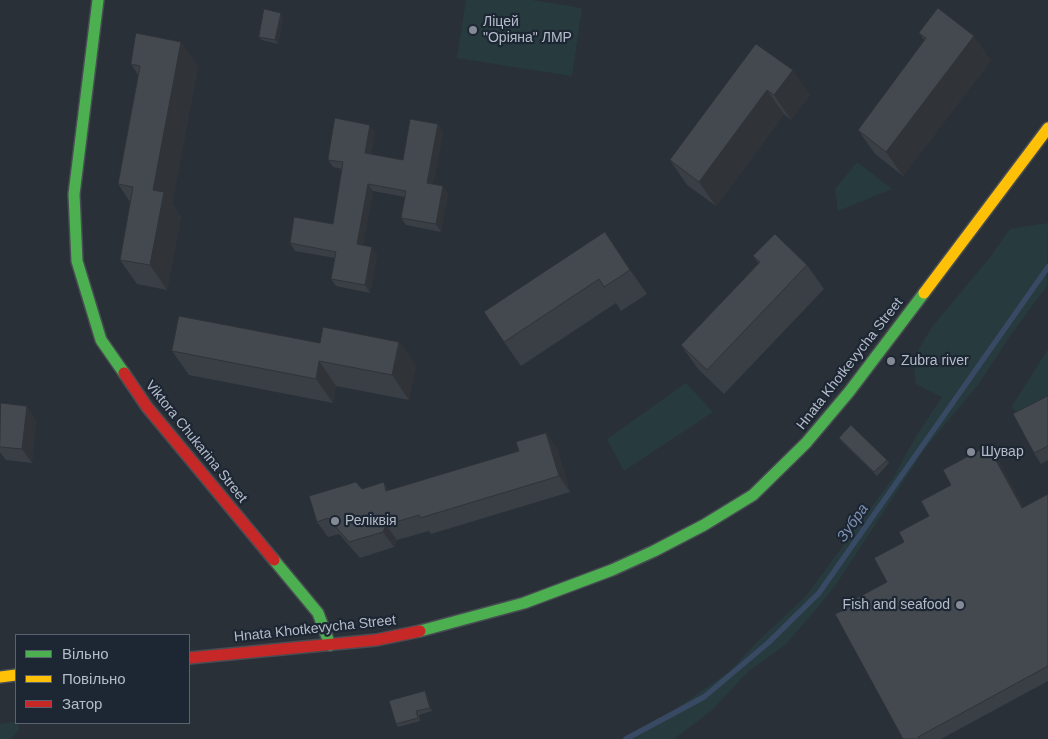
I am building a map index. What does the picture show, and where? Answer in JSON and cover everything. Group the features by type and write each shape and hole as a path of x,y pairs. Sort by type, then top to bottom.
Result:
{"street":[{"name":"Viktora Chukarina Street","path":"98,0 74,194 78,261 101,340 147,408 318,613 330,645"},
{"name":"Hnata Khotkevycha Street","path":"190,658 376,640 430,629 536,599 612,570 654,551 704,525 753,495 806,443 849,392 1048,128"},
{"path":"0,677 15,675"}],"green space":[{"path":"466,0 532,0 582,8 572,76 457,58"},
{"path":"857,162 892,189 838,211 835,189"},
{"path":"1048,223 1047,286 1012,333 978,385 926,447 835,586 814,612 786,644 749,671 711,711 674,739 621,739 674,710 729,672 757,642 806,596 893,478 915,438 942,397 916,384 913,359 932,327 991,256 1010,229"},
{"path":"1048,349 1048,408 1021,422 1012,406"},
{"path":"686,383 713,412 624,471 607,439"},
{"path":"13,722 18,724 19,729 11,739 0,739 0,724"}],"building":[{"path":"938,8 974,36 886,152 858,130 926,38 919,33"},
{"path":"264,9 281,13 275,40 259,37"},
{"path":"136,33 181,42 153,190 164,192 150,265 120,260 133,187 118,184 140,66 131,64"},
{"path":"756,44 793,70 774,95 767,90 699,182 670,160"},
{"path":"335,118 370,125 365,153 403,160 410,119 438,124 427,183 443,186 436,224 401,218 406,191 368,184 357,244 372,247 365,285 331,279 336,252 290,243 294,217 333,224 343,162 328,160"},
{"path":"605,232 630,270 604,287 599,279 504,342 484,312"},
{"path":"775,234 807,265 707,370 681,345 760,262 753,256"},
{"path":"179,316 320,343 323,327 399,342 392,375 319,361 316,379 172,351"},
{"path":"1048,396 1048,446 1034,453 1013,414"},
{"path":"1,403 27,406 22,449 0,447"},
{"path":"851,425 887,460 874,472 839,438"},
{"path":"546,433 559,476 420,518 419,515 386,525 383,532 349,542 328,518 317,522 309,496 356,482 362,489 384,482 386,491 519,451 516,442"},
{"name":"Fish and seafood","path":"988,446 1022,508 1048,494 1048,666 918,737 919,739 903,739 835,614 844,610 842,606 887,582 874,558 904,542 899,532 929,516 921,501 951,485 943,470"},
{"path":"425,691 430,708 416,711 418,718 396,724 389,701"}],"waterway":[{"name":"Зубра","path":"626,739 704,697 768,643 819,593 1048,267"}],"traffic: fast":[{"path":"98,0 74,194 77,261 101,340 124,373"},
{"path":"420,631 524,603 612,570 704,525 753,495 806,443 849,392 924,293"},
{"path":"274,560 318,613 330,645"}],"traffic: slow":[{"path":"924,293 1048,128"},
{"path":"0,677 15,675"}],"traffic: jam":[{"path":"124,373 147,407 274,560"},
{"path":"190,658 376,640 420,631"}],"place":[{"name":"Ліцей \"Оріяна\" ЛМР","path":"473,30"},
{"name":"Zubra river","path":"891,361"},
{"name":"Шувар","path":"971,452"},
{"name":"Реліквія","path":"335,521"},
{"name":"Fish and seafood","path":"960,605"}]}
